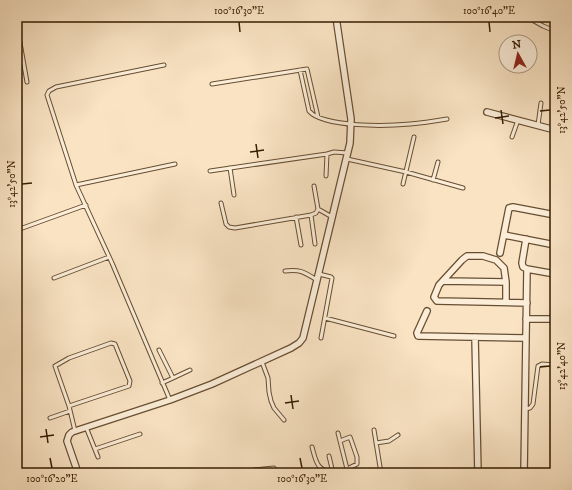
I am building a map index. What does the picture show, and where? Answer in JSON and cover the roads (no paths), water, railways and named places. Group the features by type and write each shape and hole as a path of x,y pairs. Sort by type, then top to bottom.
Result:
{"street":[{"path":"78,473 67,441 69,435 75,431 170,400 212,384 262,362 299,343 303,338 350,143 351,125 336,17"},
{"path":"486,112 555,130"},
{"path":"500,253 510,207 555,215"},
{"path":"504,235 555,245"},
{"path":"526,240 522,263 524,267 527,269 555,274"},
{"path":"506,302 505,272 501,264 496,260 474,255 467,256 462,260 439,285 434,297 437,301 527,303"},
{"path":"524,473 527,269"},
{"path":"443,281 506,282"},
{"path":"427,311 418,329 418,336 526,338"},
{"path":"526,319 555,319"},
{"path":"476,337 478,473"}],"lane":[{"path":"527,17 555,31"},
{"path":"17,26 27,82"},
{"path":"17,56 22,55"},
{"path":"164,65 56,87 48,91 47,95 76,185 109,257 170,400"},
{"path":"212,84 306,69 308,70 318,117"},
{"path":"300,70 308,111 312,115 318,117 351,125 410,124 447,119"},
{"path":"538,125 542,103"},
{"path":"512,137 518,120"},
{"path":"403,184 414,137"},
{"path":"210,172 334,152 463,188"},
{"path":"326,176 327,154"},
{"path":"433,180 438,162"},
{"path":"76,185 175,164"},
{"path":"230,168 234,194"},
{"path":"221,204 226,224 229,228 311,215 316,213 318,209 314,186"},
{"path":"17,230 86,205"},
{"path":"318,209 333,218"},
{"path":"311,215 316,244"},
{"path":"296,217 301,245"},
{"path":"54,278 109,257"},
{"path":"285,271 296,270 318,277 332,278 320,338"},
{"path":"325,318 394,336"},
{"path":"69,406 129,386 130,381 115,344 110,343 69,358 54,366 69,406 75,431"},
{"path":"159,350 173,378"},
{"path":"262,362 268,378 268,392 270,401 284,420"},
{"path":"525,409 530,408 533,404 538,366 542,364 555,365"},
{"path":"162,383 190,370"},
{"path":"50,418 70,411"},
{"path":"86,427 98,457"},
{"path":"374,430 381,473"},
{"path":"338,433 347,469"},
{"path":"95,449 140,434"},
{"path":"376,443 389,441 398,435"},
{"path":"340,441 349,437 352,438 358,464 347,469 344,473"},
{"path":"312,447 317,464 320,468 333,473 329,456"},
{"path":"244,473 271,468 274,468 278,473"}]}
